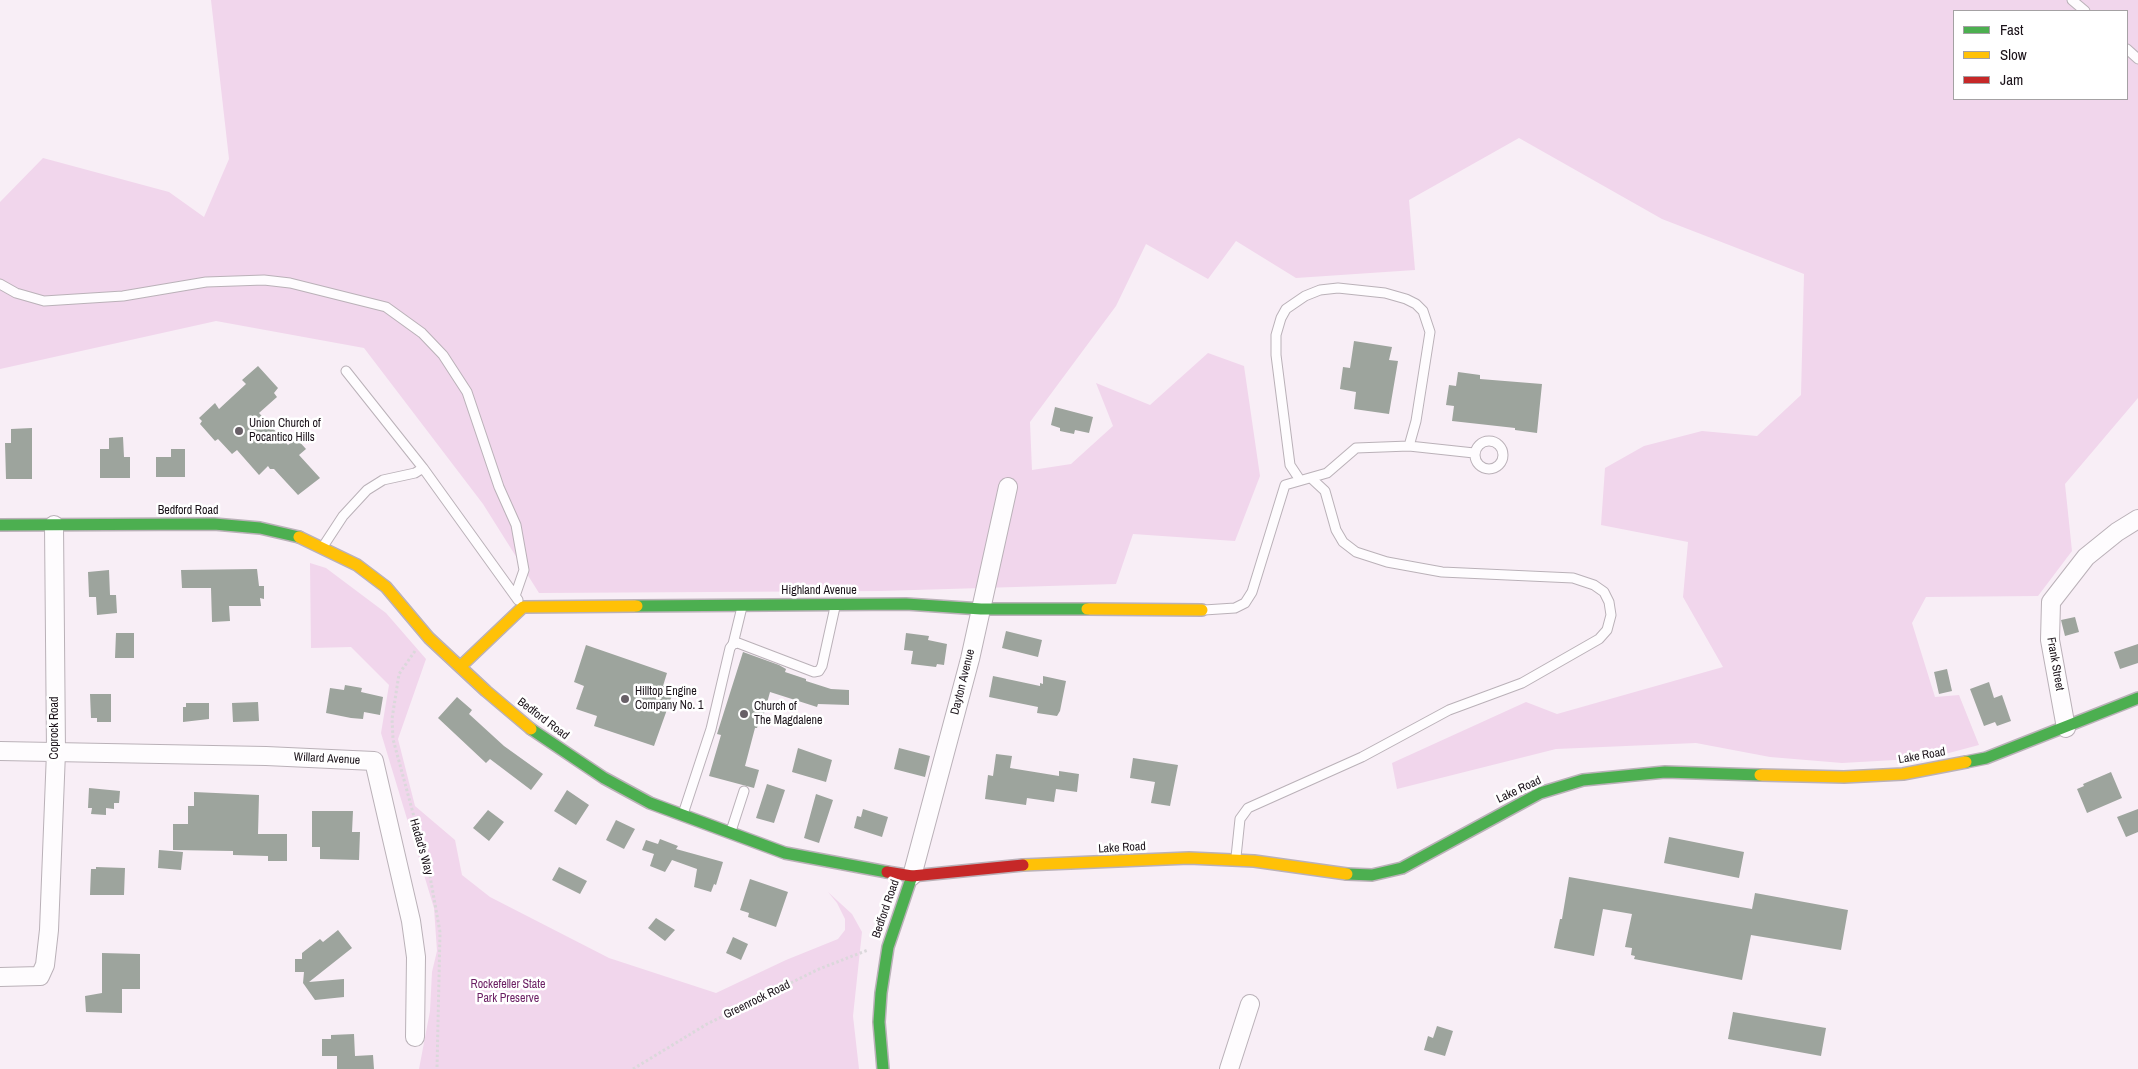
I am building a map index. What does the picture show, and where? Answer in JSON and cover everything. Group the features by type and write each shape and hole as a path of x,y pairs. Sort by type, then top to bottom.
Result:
{"street":[{"name":"Dayton Avenue","path":"912,876 970,659 1008,487"},
{"name":"Frank Street","path":"2066,728 2050,640 2051,602 2086,557 2117,532 2138,519"},
{"name":"Bedford Road","path":"0,525 214,524 260,528 291,534 323,547 357,565 386,587 429,638 524,724 604,778 650,803 785,853 852,867 912,876 888,947 880,992 879,1022 883,1069"},
{"name":"Coprock Road","path":"0,977 40,976 45,965 49,930 56,752 54,525"},
{"name":"Highland Avenue","path":"523,607 906,604 981,609 1202,610"},
{"path":"460,667 523,607"},
{"name":"Lake Road","path":"912,876 998,866 1189,858 1235,860 1337,874 1372,875 1402,868 1540,794 1583,780 1665,772 1844,777 1903,774 1986,758 2138,698"},
{"name":"Willard Avenue","path":"0,751 266,756 374,761 412,930 416,957 415,1037"},
{"path":"1229,1069 1250,1004"}],"lane":[{"path":"2072,0 2084,10"},
{"path":"2128,50 2138,59"},
{"path":"0,284 16,293 44,301 124,296 206,282 264,280 290,283 386,307 422,333 436,348 467,392 499,487 516,525 524,570 515,596"},
{"path":"1300,480 1290,465 1276,355 1276,335 1286,309 1294,302 1320,290 1338,288 1385,293 1406,299 1423,310 1430,332 1416,421 1409,446"},
{"path":"346,371 423,468 523,607"},
{"path":"1202,610 1235,608 1245,603 1252,592 1285,485 1327,473 1356,448 1409,446 1474,453"},
{"path":"323,547 343,516 367,490 383,480 415,473 423,468"},
{"path":"1235,860 1240,819 1248,808 1362,757 1449,710 1522,683 1599,639 1607,630 1611,615 1609,602 1604,592 1594,585 1573,578 1442,572 1387,562 1356,552 1342,542 1336,530 1325,491 1311,478"},
{"path":"733,644 738,644 814,672 819,671 822,666 836,604"},
{"path":"683,816 711,729 742,605"},
{"path":"730,834 744,791"}],"path":[{"name":"Hadad's Way","path":"429,638 413,653 399,674 392,719 393,739 430,876 440,932 437,1069"},
{"name":"Greenrock Road","path":"633,1069 707,1024 819,970 859,953 888,947"}],"green space":[{"path":"211,0 2138,0 2138,398 2065,484 2072,551 2038,596 1926,597 1912,623 1935,697 1959,695 1979,745 1930,758 1842,763 1770,757 1696,743 1556,749 1397,789 1392,763 1526,702 1557,714 1723,667 1683,597 1688,542 1601,525 1605,468 1644,446 1702,431 1757,436 1801,395 1804,274 1662,219 1519,138 1409,200 1415,270 1296,278 1236,241 1208,279 1146,244 1116,306 1030,422 1032,470 1071,464 1113,426 1096,383 1150,405 1208,353 1244,366 1260,476 1235,541 1133,534 1116,584 881,591 539,593 483,504 364,348 216,321 0,369 0,202 43,158 169,192 204,217 229,159"},
{"name":"Rockefeller State Park Preserve","path":"310,563 326,568 386,613 426,659 398,739 415,806 455,840 462,875 490,897 609,958 716,993 786,960 838,939 845,930 845,919 837,903 828,892 852,914 862,932 853,1016 859,1069 419,1069 430,1011 432,972 437,951 434,908 381,733 389,685 351,647 311,648"}],"building":[{"path":"1354,341 1392,347 1389,360 1398,361 1389,414 1354,409 1356,392 1340,389 1343,367 1350,368"},
{"name":"Union Church of Pocantico Hills","path":"258,366 278,388 274,393 277,397 259,413 288,445 296,438 306,449 299,455 320,478 298,495 274,469 270,469 268,466 259,475 237,450 232,454 218,439 215,441 200,424 202,421 199,418 215,403 219,409 246,384 242,380"},
{"path":"1458,372 1480,375 1480,379 1542,384 1537,433 1515,430 1515,428 1452,421 1454,406 1446,405 1449,385 1456,386"},
{"path":"1055,407 1093,417 1089,433 1075,430 1074,434 1060,431 1060,428 1051,425"},
{"path":"32,428 32,479 6,479 5,443 11,443 11,429"},
{"path":"123,437 124,457 130,457 130,478 100,478 100,449 109,449 109,438"},
{"path":"171,449 185,449 185,477 156,477 156,457 171,457"},
{"path":"257,569 259,586 264,586 264,599 260,598 261,606 229,606 230,621 212,622 211,588 182,588 181,570"},
{"path":"109,570 110,595 116,595 117,613 97,615 96,597 89,597 88,572"},
{"path":"2075,617 2079,632 2065,636 2061,620"},
{"path":"1006,631 1042,640 1038,657 1002,648"},
{"path":"116,633 134,633 134,658 115,658"},
{"path":"906,633 929,636 928,640 947,644 944,665 937,664 936,667 911,664 913,651 904,650"},
{"path":"2138,644 2138,663 2120,669 2114,652"},
{"name":"Hilltop Engine Company No. 1","path":"586,645 667,673 663,686 674,690 654,746 594,726 597,716 576,709 584,686 574,682"},
{"name":"Church of The Magdalene","path":"743,652 779,665 786,669 785,672 806,679 806,681 831,689 849,690 849,705 818,704 817,707 770,692 762,721 760,720 757,728 755,728 745,766 759,770 754,788 709,776 721,735 717,734"},
{"path":"1947,669 1952,691 1939,694 1934,672"},
{"path":"993,676 1040,686 1040,683 1043,684 1043,676 1066,681 1060,711 1057,716 1037,713 1038,707 989,697"},
{"path":"1989,682 1994,698 2002,695 2011,721 1997,726 1995,722 1984,726 1970,689"},
{"path":"345,685 362,688 361,692 383,697 380,715 364,712 363,719 326,713 330,688 344,690"},
{"path":"90,694 111,694 111,722 97,722 97,718 91,718"},
{"path":"457,697 472,710 469,714 504,746 543,774 531,790 490,759 486,763 438,718"},
{"path":"258,702 259,721 233,722 232,703"},
{"path":"186,703 209,703 209,719 183,722 183,707 186,707"},
{"path":"798,748 832,760 826,782 792,772"},
{"path":"899,748 930,756 925,777 894,769"},
{"path":"996,754 1012,756 1010,768 1059,776 1059,771 1079,774 1077,792 1056,789 1054,802 1027,798 1026,805 985,799 988,775 993,776"},
{"path":"1133,758 1178,765 1170,806 1151,803 1155,782 1130,778"},
{"path":"2111,772 2122,798 2087,813 2077,789 2084,786 2083,784"},
{"path":"767,784 785,790 774,823 756,818"},
{"path":"89,788 120,791 119,803 114,803 114,809 106,808 106,815 91,814 92,808 88,808"},
{"path":"567,790 589,805 576,825 554,811"},
{"path":"194,792 259,795 258,834 287,834 287,861 268,861 268,856 233,855 233,851 173,850 173,824 188,824 188,806 194,806"},
{"path":"816,794 833,800 819,843 804,838"},
{"path":"863,809 888,817 882,837 854,828 857,816 861,817"},
{"path":"2138,809 2138,832 2126,837 2117,817"},
{"path":"488,810 504,822 489,841 473,828"},
{"path":"312,811 353,811 352,832 360,832 359,860 320,859 320,847 312,847"},
{"path":"616,820 635,829 624,849 606,840"},
{"path":"1669,837 1744,852 1739,878 1664,863"},
{"path":"660,839 678,846 676,849 723,862 716,885 714,884 711,892 694,887 697,869 672,860 665,872 650,866 654,854 642,850 646,840 658,844"},
{"path":"159,850 183,852 181,870 158,868"},
{"path":"96,867 125,868 124,895 90,895 91,869 96,869"},
{"path":"559,867 587,881 580,894 552,880"},
{"path":"1569,877 1752,909 1755,893 1848,910 1841,950 1751,935 1742,980 1634,959 1635,956 1631,955 1632,948 1625,947 1632,914 1603,909 1594,956 1554,948 1560,919 1562,919"},
{"path":"750,879 788,892 776,927 748,917 749,913 740,910"},
{"path":"656,918 675,930 665,941 648,928"},
{"path":"338,930 352,948 309,982 344,979 344,997 315,1000 303,983 304,972 295,972 295,959 302,959 302,953 320,939 323,942"},
{"path":"733,937 748,944 741,960 726,953"},
{"path":"102,953 140,954 140,989 122,989 122,1013 86,1012 85,996 102,993"},
{"path":"1733,1012 1826,1028 1821,1056 1728,1039"},
{"path":"1437,1026 1453,1031 1445,1056 1424,1050 1428,1036 1433,1038"},
{"path":"354,1034 355,1056 373,1055 374,1069 337,1069 337,1056 322,1056 322,1039 331,1039 331,1035"}],"traffic: fast":[{"path":"0,525 214,524 260,528 299,537"},
{"path":"637,606 906,604 981,609 1087,609"},
{"path":"1966,762 1986,758 2138,698"},
{"path":"531,729 604,778 650,803 785,853 887,872"},
{"path":"1347,874 1372,875 1402,868 1540,793 1583,780 1665,772 1760,775"},
{"path":"883,1069 879,1022 881,993 888,947 912,876"}],"traffic: slow":[{"path":"299,537 357,565 386,587 429,638 486,691 531,729"},
{"path":"460,667 523,607 637,606"},
{"path":"1087,609 1202,610"},
{"path":"1760,775 1844,777 1903,774 1966,762"},
{"path":"1023,865 1189,858 1254,861 1347,874"}],"traffic: jam":[{"path":"887,872 912,876 1023,865"}],"place":[{"name":"Union Church of Pocantico Hills","path":"239,431"},
{"name":"Hilltop Engine Company No. 1","path":"625,699"},
{"name":"Church of The Magdalene","path":"744,714"}]}
